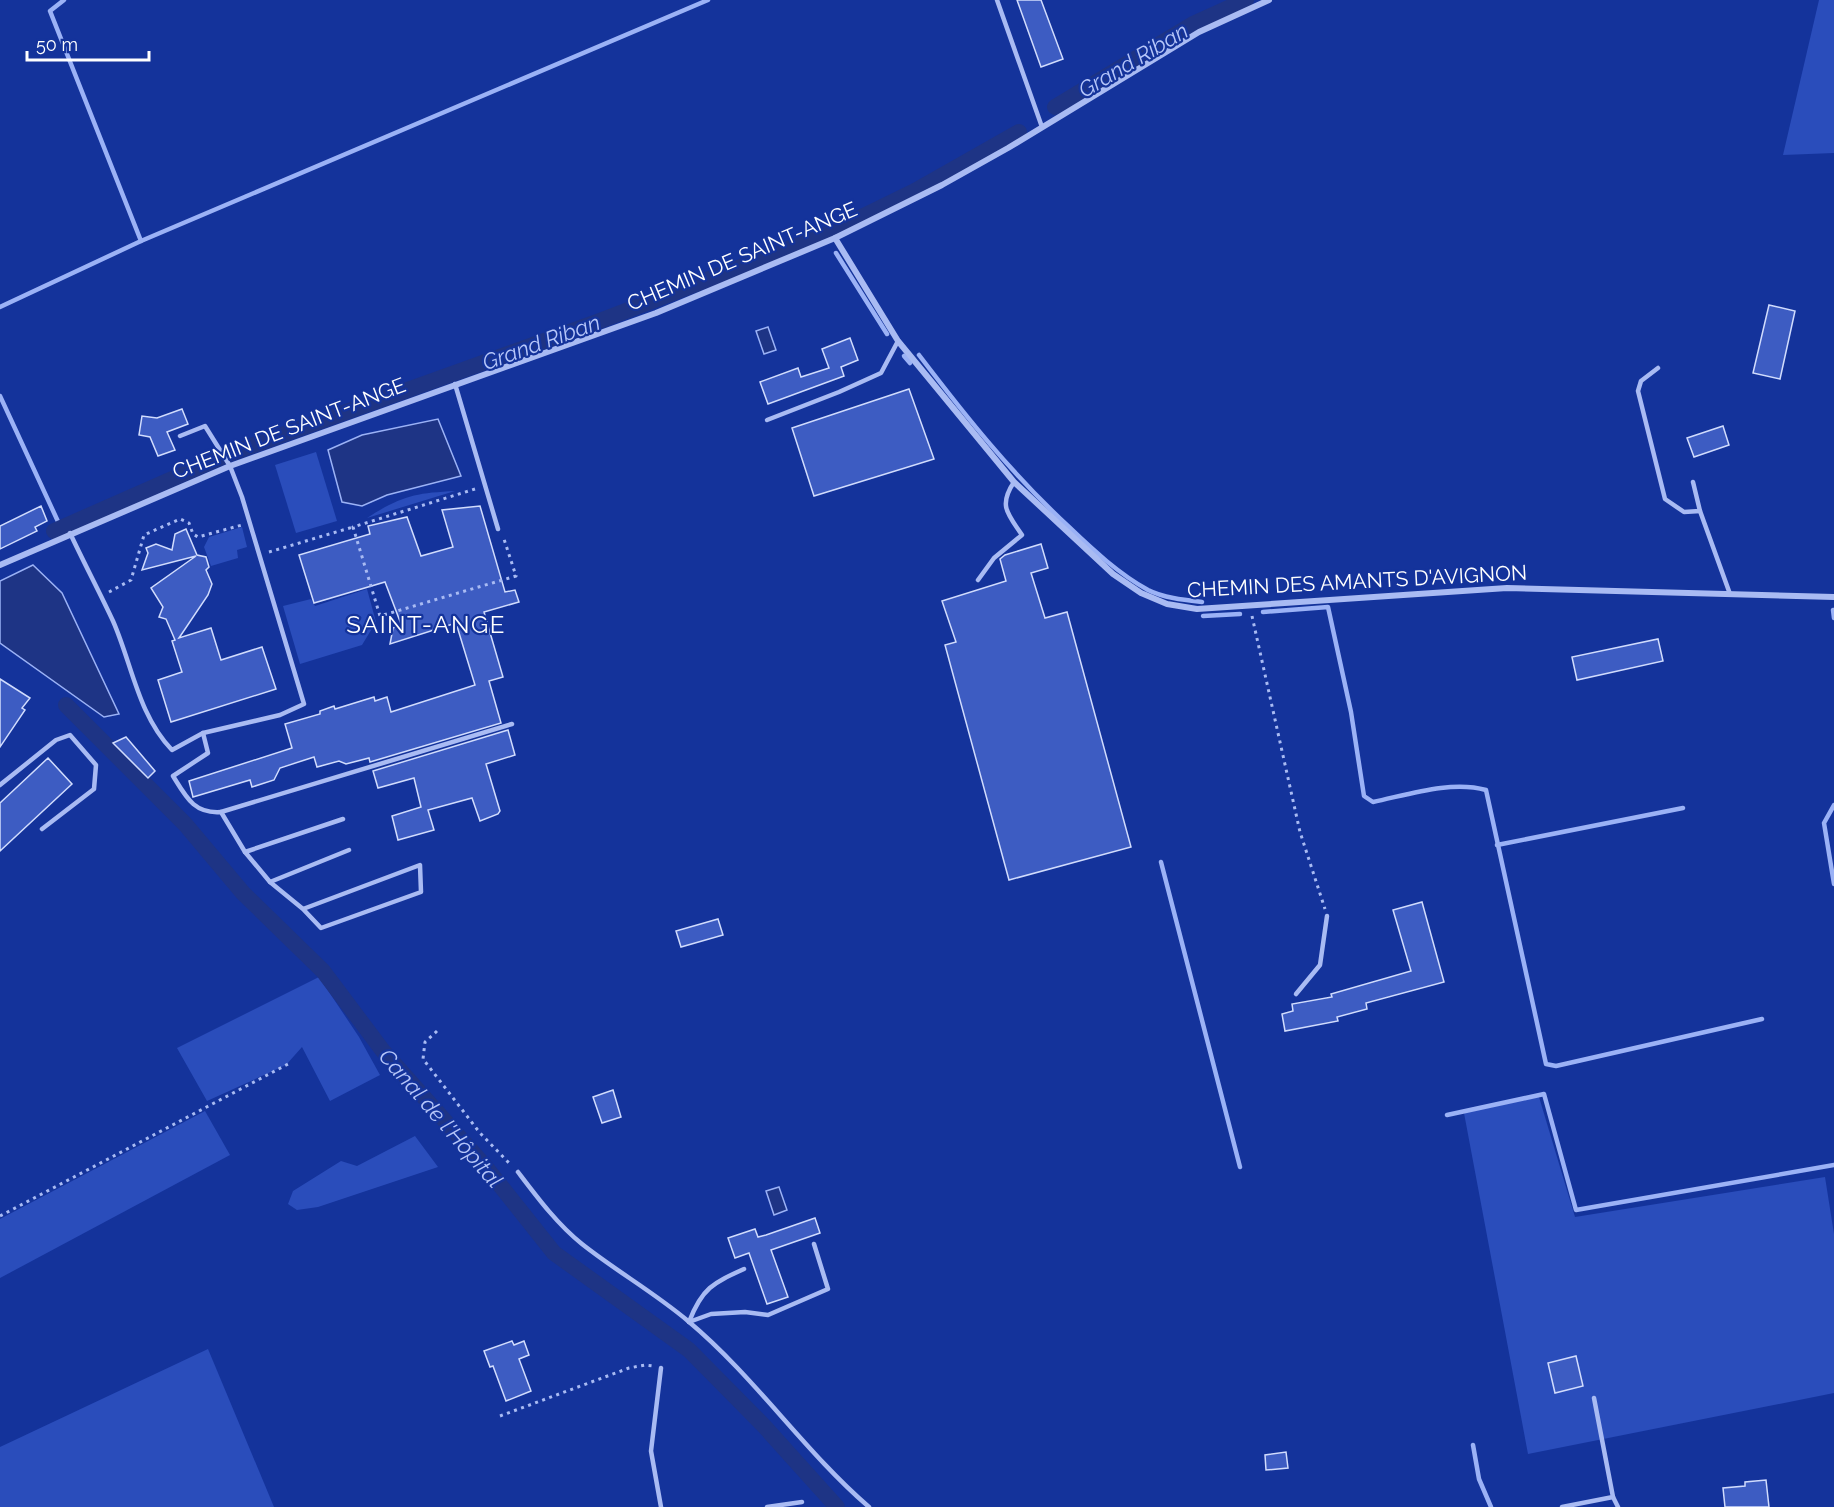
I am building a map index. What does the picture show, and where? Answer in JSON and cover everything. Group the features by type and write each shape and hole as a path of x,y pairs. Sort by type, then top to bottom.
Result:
{"street":[{"name":"CHEMIN DE SAINT-ANGE","path":"0,565 230,466 656,313 835,238 942,185 1199,32 1269,0"},
{"name":"CHEMIN DES AMANTS D'AVIGNON","path":"835,238 898,341 1014,482 1096,559 1141,593 1167,604 1197,609 1507,588 1834,597"}],"lane":[{"path":"997,0 1042,127"},
{"path":"767,420 839,393 880,373 898,341"},
{"path":"1658,368 1641,381 1638,391 1665,499 1684,512 1700,511"},
{"path":"454,384 498,529"},
{"path":"70,533 113,622 147,714 160,738 172,750 203,733 280,714 304,704 260,555 230,466 205,426 180,436"},
{"path":"978,580 994,558 1022,535 1006,510 1006,494 1014,482"},
{"path":"1693,482 1700,511 1730,594"},
{"path":"203,733 208,753 173,776 191,805 209,813 221,812 512,724"},
{"path":"0,785 56,740 70,735 96,765 94,789 42,829"},
{"path":"221,812 246,852 270,882 303,909 321,928 421,892 420,865 303,909"},
{"path":"246,852 343,819"},
{"path":"270,882 349,850"},
{"path":"1296,994 1320,965 1328,916"},
{"path":"518,1172 543,1203 580,1242 689,1322 753,1385 846,1487 869,1507"},
{"path":"689,1322 711,1314 745,1312 768,1315 828,1290 814,1244"},
{"path":"689,1322 696,1305 712,1283 744,1269"},
{"path":"661,1368 651,1451 661,1507"},
{"path":"1594,1398 1613,1497 1618,1507"},
{"path":"1562,1507 1613,1497"},
{"path":"767,1507 802,1502"}],"path":[{"path":"260,555 486,487"},
{"path":"100,596 131,580 144,535 180,519 189,523 193,534 198,537 250,523"},
{"path":"353,527 380,616 516,576 498,529"},
{"path":"1250,605 1300,832 1328,916"},
{"path":"437,1031 424,1042 423,1059 480,1133 518,1172"},
{"path":"0,1216 290,1063"},
{"path":"500,1416 629,1368 645,1365 661,1368"}],"shaded area":[{"path":"1819,0 1834,0 1834,153 1783,155"},
{"path":"768,327 776,350 764,354 756,331"},
{"path":"438,419 461,476 387,495 362,506 342,502 328,450 362,435"},
{"path":"316,452 337,521 296,533 275,465"},
{"path":"455,491 367,518 399,500 429,493"},
{"path":"242,527 247,547 237,550 238,558 211,566 204,547 209,537"},
{"path":"33,565 62,593 119,714 104,717 0,643 0,581"},
{"path":"367,589 376,622 362,645 300,664 283,606 311,599 315,606"},
{"path":"319,977 359,1037 380,1075 330,1101 302,1047 286,1065 207,1101 177,1048"},
{"path":"1539,1097 1575,1217 1825,1177 1834,1234 1834,1393 1528,1454 1464,1113"},
{"path":"205,1111 230,1155 0,1278 0,1219"},
{"path":"415,1136 438,1167 318,1207 297,1210 288,1204 293,1191 341,1161 357,1166"},
{"path":"779,1187 787,1210 774,1215 766,1191"},
{"path":"208,1349 274,1507 0,1507 0,1447"}],"building":[{"path":"1017,0 1041,0 1063,59 1041,67"},
{"path":"1769,305 1795,311 1780,379 1753,373"},
{"path":"850,338 858,360 841,367 844,376 768,404 760,382 798,368 801,377 829,368 822,349"},
{"path":"909,389 934,459 814,496 792,428"},
{"path":"182,409 188,424 167,432 175,450 158,456 150,437 139,435 142,416 157,418"},
{"path":"1723,426 1729,445 1694,457 1687,438"},
{"path":"41,506 47,521 35,527 37,531 0,549 0,526"},
{"path":"480,506 505,592 515,590 519,602 484,612 503,677 489,681 501,723 370,762 369,758 346,764 339,761 317,767 314,757 280,768 274,780 252,787 250,780 193,797 189,781 292,748 285,724 320,714 320,711 334,706 335,709 374,697 375,701 387,697 391,712 475,685 456,623 390,644 393,628 401,624 385,582 314,603 299,555 370,534 368,526 407,517 421,556 453,547 442,510"},
{"path":"186,529 197,555 206,557 209,567 206,570 212,584 208,595 179,638 211,628 221,660 262,647 276,689 171,722 158,680 182,672 172,641 175,640 166,619 159,617 163,607 151,588 196,556 142,570 148,553 146,548 156,544 172,550 175,534"},
{"path":"1041,544 1048,568 1031,573 1045,618 1067,612 1131,847 1009,880 945,645 956,642 942,601 1006,581 1000,559 1005,555"},
{"path":"1658,639 1663,661 1577,680 1572,657"},
{"path":"0,679 30,698 22,708 25,710 0,747"},
{"path":"508,730 515,755 486,764 500,811 498,814 480,821 472,798 428,810 434,830 398,840 392,816 421,807 414,778 378,788 373,771"},
{"path":"126,737 155,771 148,778 113,743"},
{"path":"48,758 72,784 0,851 0,803"},
{"path":"1422,902 1444,982 1366,1003 1367,1009 1337,1017 1338,1021 1285,1031 1282,1014 1293,1011 1292,1004 1332,997 1331,994 1411,971 1393,910"},
{"path":"718,919 723,935 681,947 676,931"},
{"path":"613,1090 621,1117 602,1123 593,1097"},
{"path":"815,1218 820,1233 771,1250 788,1297 767,1304 749,1253 735,1258 728,1238 755,1229 758,1237"},
{"path":"512,1341 514,1345 524,1341 529,1355 519,1359 531,1391 506,1401 493,1366 490,1367 484,1351"},
{"path":"1576,1356 1583,1386 1555,1393 1548,1363"},
{"path":"1286,1452 1288,1468 1266,1470 1265,1455"},
{"path":"1766,1480 1769,1507 1725,1507 1723,1488 1745,1486 1745,1482"}],"waterway":[{"path":"0,307 141,241 50,11 64,0"},
{"path":"141,241 708,0"},
{"name":"Grand Riban","path":"1055,107 1193,24 1246,0"},
{"name":"Grand Riban","path":"54,531 229,454 597,322 827,234 915,191 1019,132"},
{"path":"836,253 887,334"},
{"path":"919,355 972,423 1009,465 1048,507 1097,553 1127,577 1154,593 1202,602"},
{"path":"904,356 910,363"},
{"path":"0,396 61,528"},
{"path":"1263,612 1328,607 1351,712 1364,796 1373,802 1414,792 1444,788 1472,787 1486,790 1546,1064 1556,1066 1762,1019"},
{"path":"1833,610 1834,618"},
{"path":"1203,616 1240,614"},
{"name":"Canal de l'Hôpital","path":"66,705 185,824 243,893 323,971 383,1051 484,1165 554,1253 689,1350 765,1427 837,1507"},
{"path":"1834,805 1824,823 1834,884"},
{"path":"1497,845 1683,808"},
{"path":"1161,862 1240,1167"},
{"path":"1447,1115 1544,1094 1576,1210 1834,1165"},
{"path":"1473,1445 1479,1479 1491,1507"}],"district":[{"name":"SAINT-ANGE","path":"426,624"}]}
